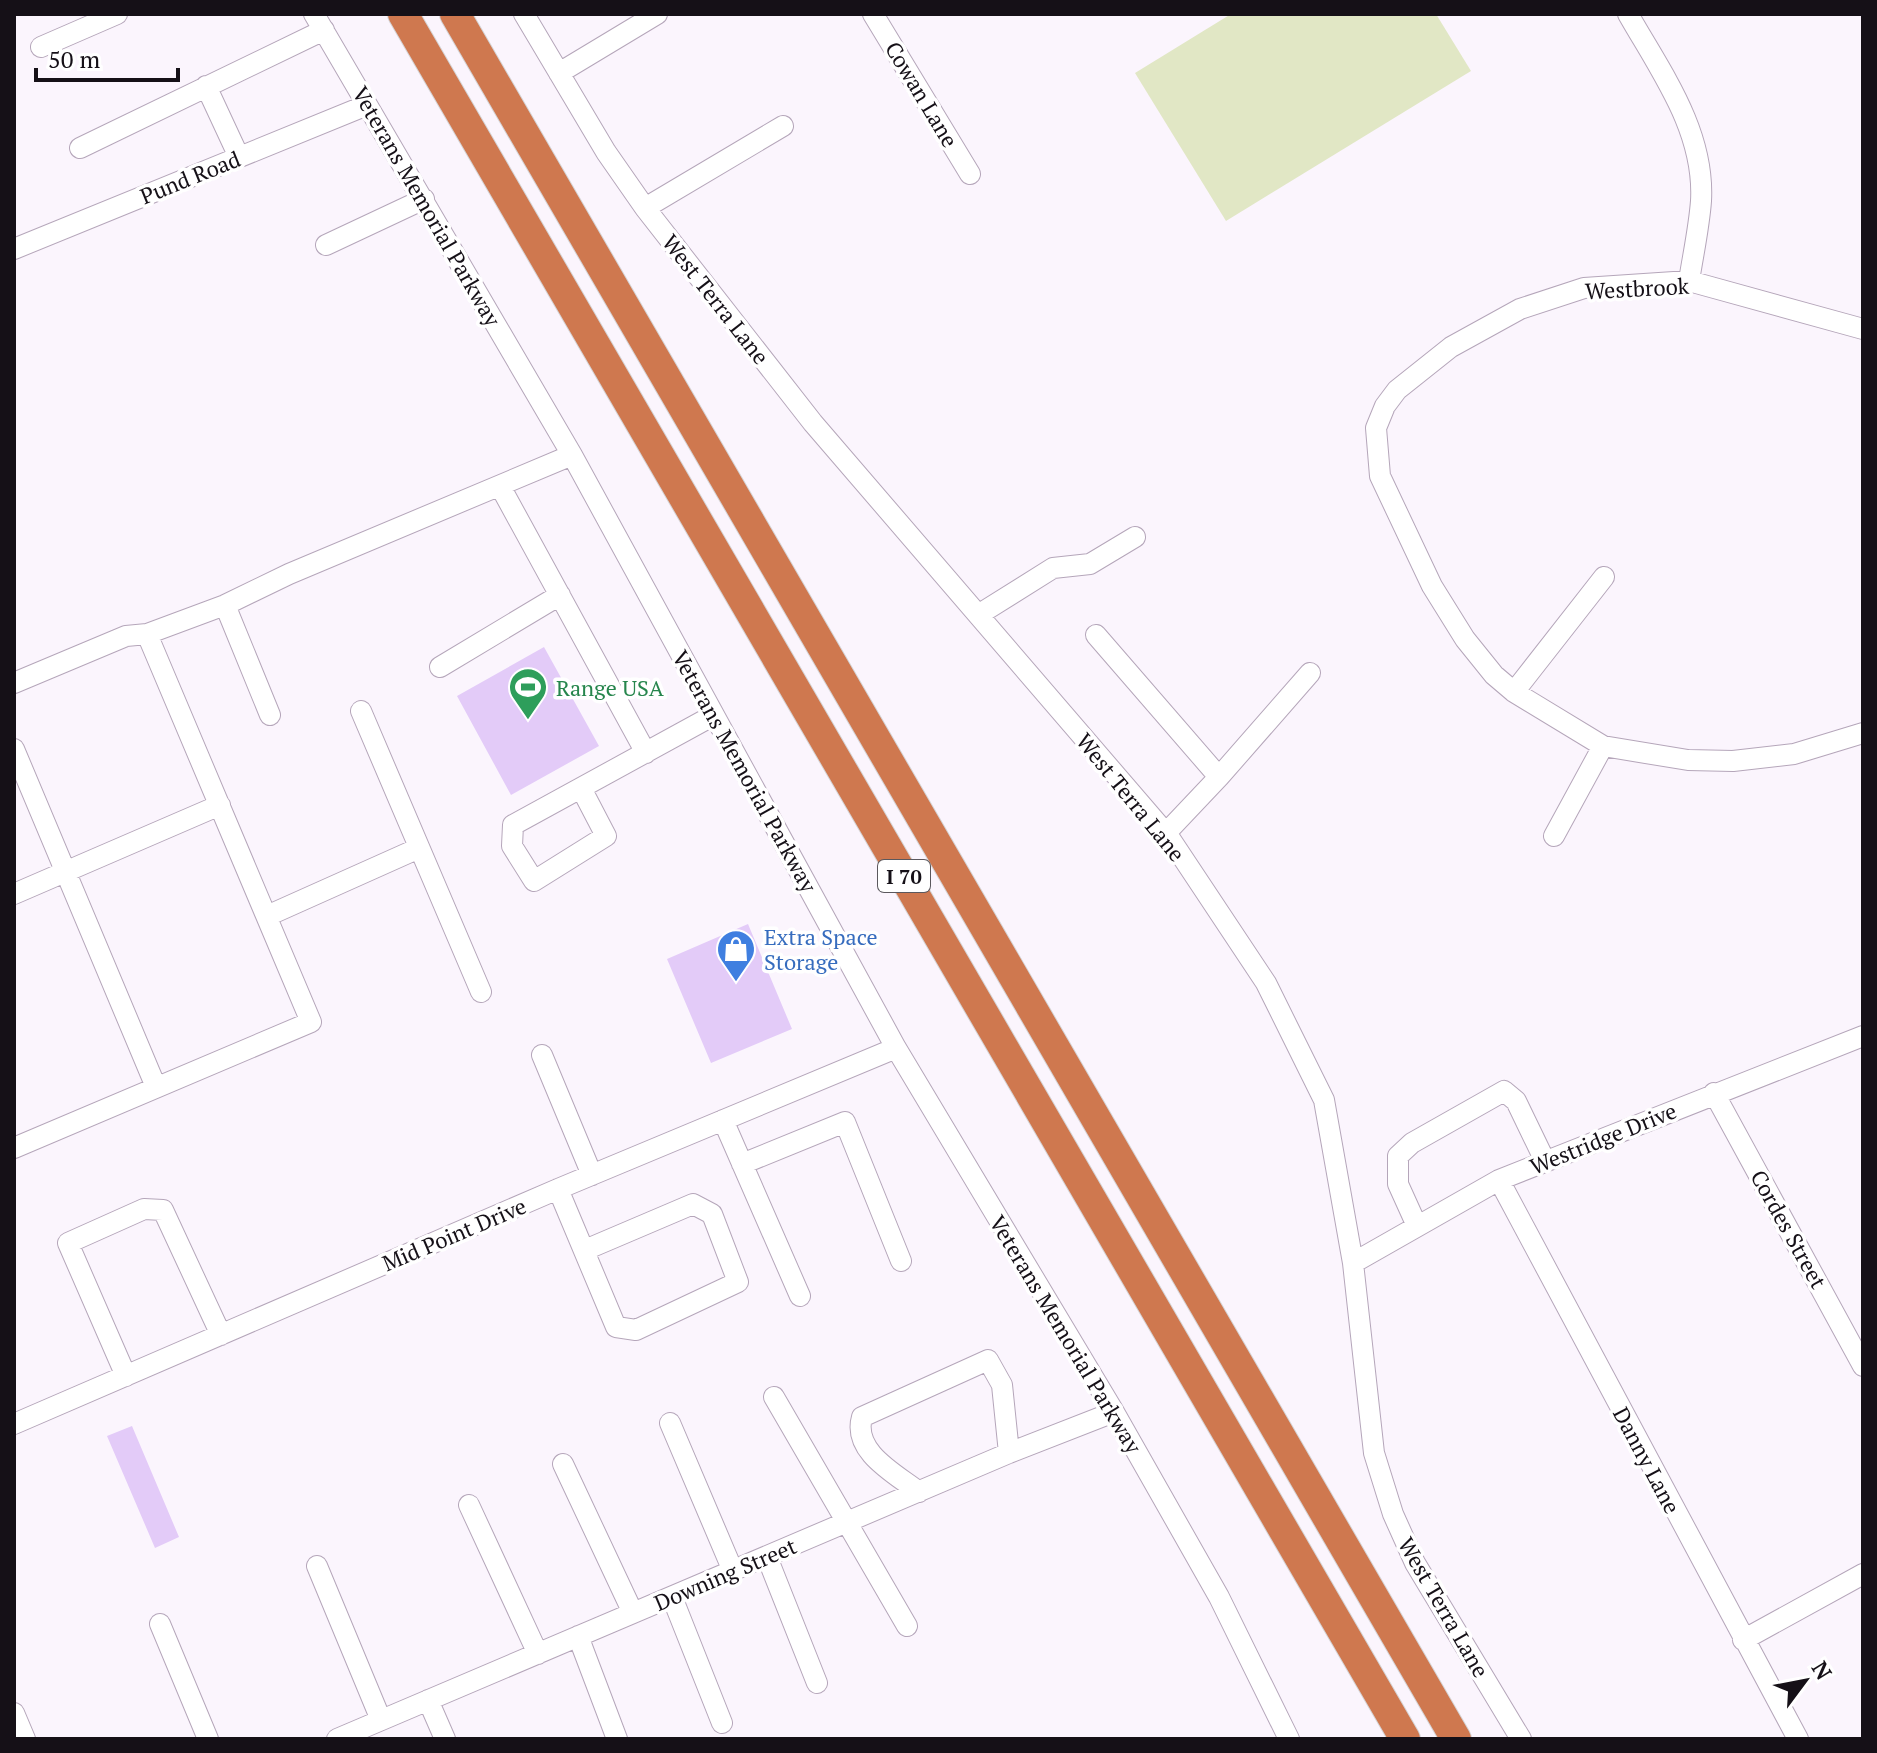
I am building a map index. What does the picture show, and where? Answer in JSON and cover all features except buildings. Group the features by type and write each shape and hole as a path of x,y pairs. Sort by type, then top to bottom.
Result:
{"highway":[{"name":"I 70","path":"403,14 1405,1739"},
{"name":"I 70","path":"455,14 1456,1739"}],"street":[{"path":"41,47 117,14"},
{"name":"West Terra Lane","path":"524,14 606,152 645,208 813,423 1166,833 1266,983 1324,1100 1353,1263 1374,1453 1393,1514 1415,1563 1521,1739"},
{"path":"559,73 657,14"},
{"name":"Cowan Lane","path":"873,14 970,174"},
{"path":"1628,14 1662,67 1691,132 1701,199 1689,281"},
{"path":"80,148 206,86 319,22"},
{"name":"Veterans Memorial Parkway","path":"319,22 572,455 896,1048 1114,1412 1246,1646 1289,1739"},
{"path":"206,86 239,157"},
{"name":"Pund Road","path":"14,249 367,105"},
{"path":"645,208 783,126"},
{"path":"326,245 424,199"},
{"name":"Westbrook","path":"1603,746 1514,692 1494,675 1456,626 1414,551 1380,476 1376,428 1385,406 1397,390 1451,347 1520,309 1584,288 1689,281 1863,329"},
{"path":"14,683 126,636 147,634 225,605 572,455"},
{"path":"500,486 646,753"},
{"path":"978,615 1053,568 1090,564 1135,537"},
{"path":"1514,692 1604,577"},
{"path":"440,667 560,595"},
{"path":"225,605 270,715"},
{"path":"14,1148 311,1022 147,634"},
{"path":"1096,635 1219,777"},
{"path":"1166,833 1310,673"},
{"path":"361,711 481,992"},
{"path":"581,788 606,836 534,881 512,846 513,825 714,715"},
{"path":"1554,836 1603,746 1688,760 1733,761 1794,754 1863,733"},
{"path":"14,749 156,1087"},
{"path":"14,894 220,805"},
{"path":"267,916 419,848"},
{"name":"Westridge Drive","path":"1353,1263 1499,1180 1863,1036"},
{"name":"Mid Point Drive","path":"14,1424 558,1189 896,1048"},
{"path":"542,1055 592,1175"},
{"path":"1417,1226 1398,1184 1398,1156 1412,1143 1504,1091 1516,1101 1545,1161"},
{"name":"Cordes Street","path":"1714,1093 1863,1366"},
{"path":"723,1120 800,1296"},
{"path":"742,1164 845,1122 901,1261"},
{"name":"Danny Lane","path":"1499,1180 1798,1739"},
{"path":"558,1189 616,1327 636,1330 738,1282 712,1214 693,1204 585,1250"},
{"path":"126,1376 68,1243 144,1209 163,1210 221,1335"},
{"path":"919,1492 869,1453 859,1426 862,1417 988,1360 1002,1385 1009,1453"},
{"path":"774,1397 907,1626"},
{"name":"Downing Street","path":"337,1739 1009,1453 1114,1412"},
{"path":"670,1423 733,1571"},
{"path":"563,1464 633,1613"},
{"path":"469,1505 538,1654"},
{"path":"767,1557 817,1683"},
{"path":"317,1566 381,1720"},
{"path":"1743,1640 1863,1574"},
{"path":"672,1597 722,1723"},
{"path":"160,1624 208,1739"},
{"path":"578,1636 617,1739"},
{"path":"428,1700 445,1739"},
{"path":"14,1713 25,1739"}],"green space":[{"path":"1231,14 1436,14 1471,71 1226,221 1135,73"}],"place":[{"name":"Range USA","path":"528,721"},
{"name":"Extra Space Storage","path":"736,983"}]}
